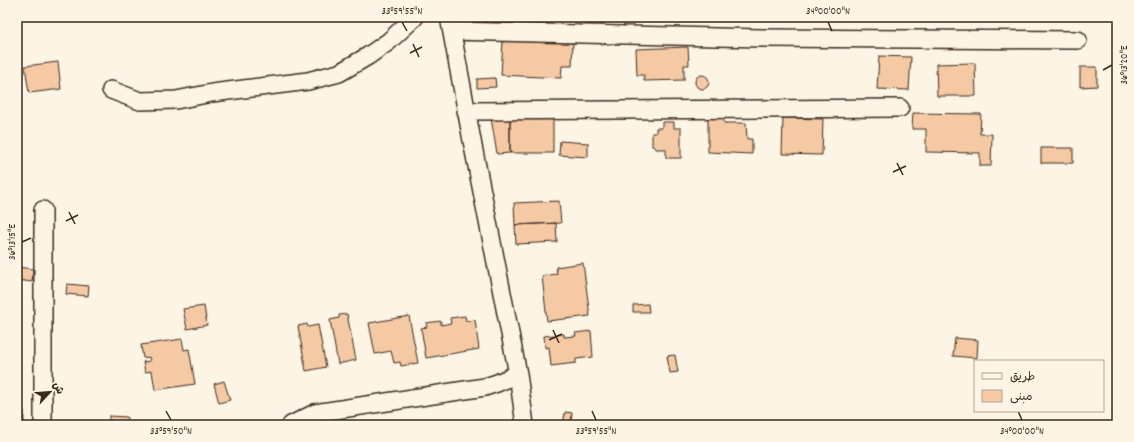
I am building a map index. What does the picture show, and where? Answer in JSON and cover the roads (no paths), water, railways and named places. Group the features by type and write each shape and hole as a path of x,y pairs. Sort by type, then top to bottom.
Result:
{"street":[{"path":"111,90 140,101 176,100 212,93 308,81 339,73 368,56 388,42 415,17"},
{"path":"525,425 518,374 450,24 762,38 1078,40"},
{"path":"466,111 900,108"},
{"path":"43,210 43,425"},
{"path":"291,425 315,413 485,387 518,374"}]}
